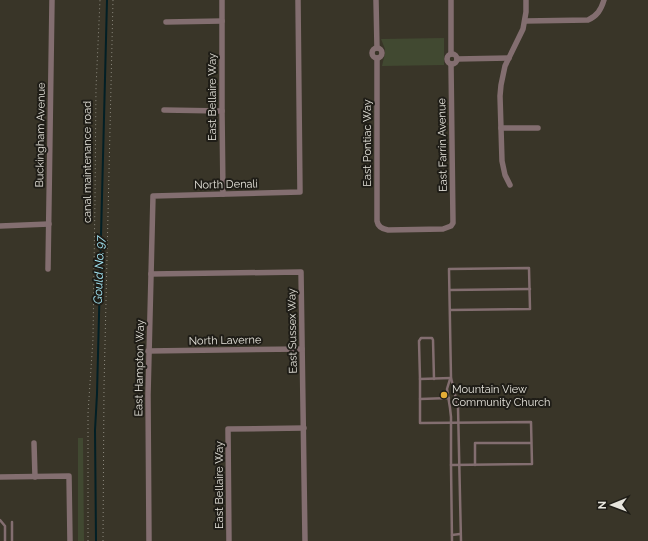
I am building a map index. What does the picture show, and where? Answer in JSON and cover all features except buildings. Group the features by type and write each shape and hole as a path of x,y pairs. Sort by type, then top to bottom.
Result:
{"street":[{"name":"Buckingham Avenue","path":"48,269 52,0"},
{"name":"East Bellaire Way","path":"222,0 223,194"},
{"name":"North Denali","path":"152,196 300,192 298,0"},
{"name":"East Pontiac Way","path":"376,0 377,48 380,49 382,53 380,57 377,58 378,225 380,228 388,230 444,229 451,226"},
{"path":"451,0 451,54 447,59 451,64 455,63 457,59"},
{"path":"510,186 505,175 502,161 501,85 503,74 509,58 520,37 525,21 526,0"},
{"path":"525,21 588,20 599,12 604,0"},
{"path":"166,22 222,20"},
{"path":"451,54 455,55 457,59"},
{"path":"457,59 509,58"},
{"name":"East Farrin Avenue","path":"451,64 453,223 451,226"},
{"path":"164,110 222,111"},
{"path":"501,128 538,128"},
{"name":"East Hampton Way","path":"149,541 148,351 152,196"},
{"path":"0,226 48,224"},
{"name":"East Sussex Way","path":"151,274 301,272 305,541"},
{"name":"North Laverne","path":"148,351 302,349"},
{"name":"East Bellaire Way","path":"229,541 228,429 304,428"},
{"path":"34,443 35,477"},
{"path":"0,477 69,476 70,541"}],"lane":[{"path":"450,310 530,309 529,268 449,269 451,378 458,407 460,541"},
{"path":"450,290 530,289"},
{"path":"434,379 433,340 430,337 421,338 419,341 420,424 531,422 532,464 451,465"},
{"path":"420,379 451,378"},
{"path":"451,378 447,389 450,408 452,541"},
{"path":"420,399 449,398"},
{"path":"475,465 475,443 531,443"},
{"path":"0,520 5,526 5,541"},
{"path":"12,522 12,541"},
{"path":"452,535 460,534"}],"path":[{"name":"canal maintenance road","path":"88,541 88,413 93,339 96,88 100,0"},
{"name":"canal maintenance road","path":"103,541 104,379 114,0"}],"green space":[{"path":"444,38 444,65 382,66 385,49 381,39"},
{"path":"78,438 83,438 84,541 78,541"}],"waterway":[{"name":"Gould No. 97","path":"96,541 95,430 107,0"}],"place":[{"name":"Mountain View Community Church","path":"444,395"}]}
